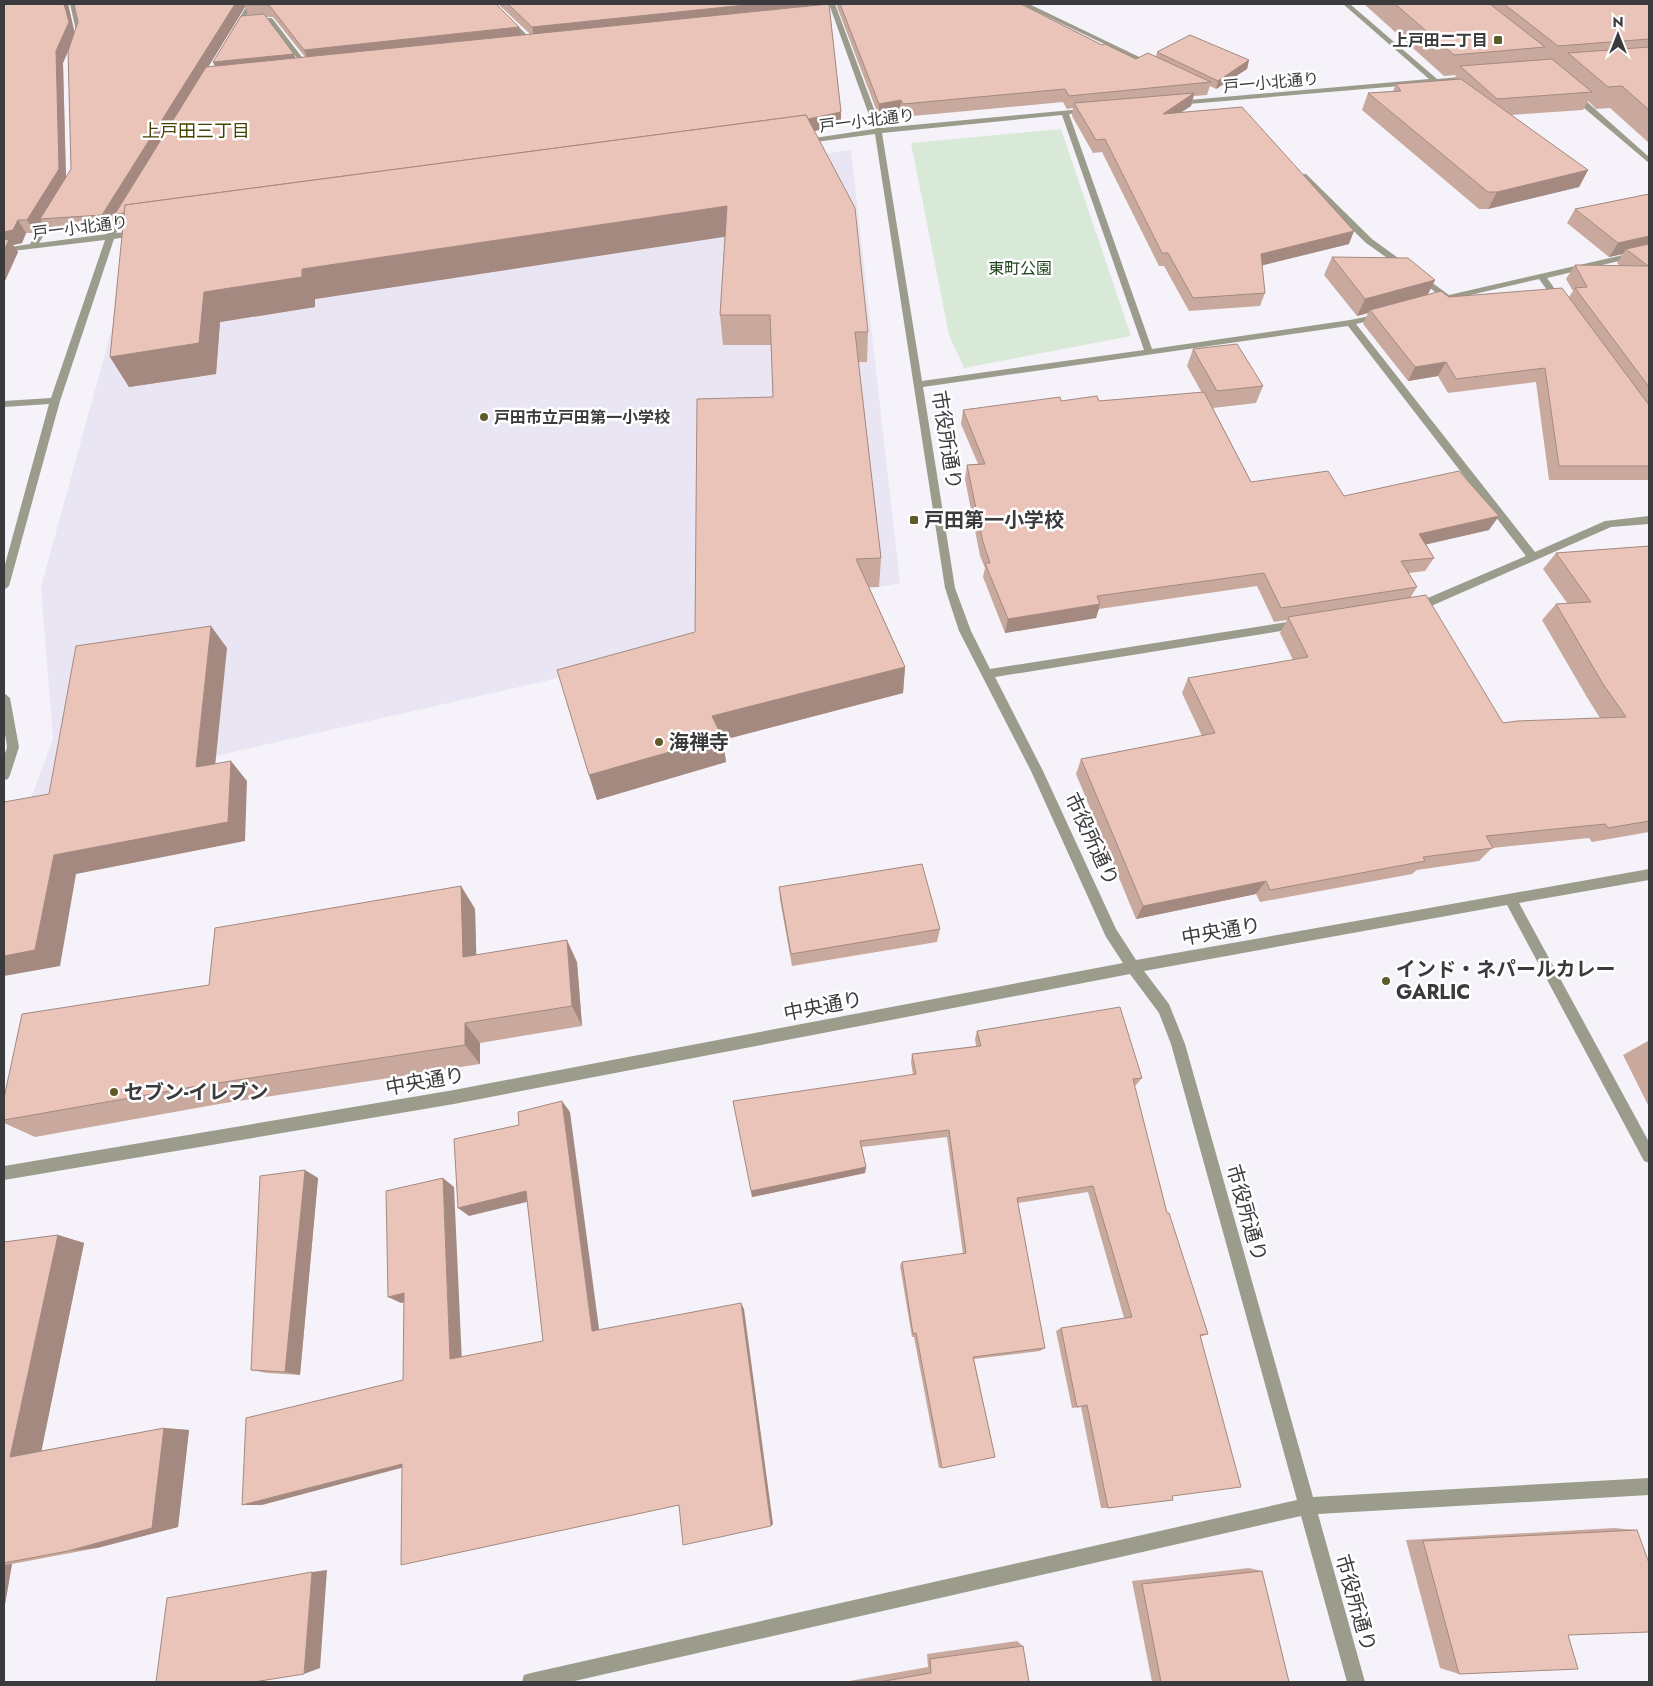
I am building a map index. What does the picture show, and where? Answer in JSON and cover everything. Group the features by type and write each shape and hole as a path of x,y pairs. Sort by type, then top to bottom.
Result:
{"street":[{"path":"73,4 80,35 76,44"},
{"path":"231,37 251,4"},
{"path":"492,4 532,43"},
{"path":"1024,4 1164,70"},
{"path":"1346,4 1435,81"},
{"name":"市役所通り","path":"830,10 878,131 950,588 965,632 989,674 1037,771 1111,933 1164,1009 1178,1044 1356,1682"},
{"path":"240,21 270,19 306,66"},
{"path":"522,44 542,42"},
{"path":"296,67 316,65"},
{"name":"戸一小北通り","path":"1169,104 1482,77"},
{"path":"1208,91 1226,100 1232,106"},
{"path":"1568,91 1649,161"},
{"name":"戸一小北通り","path":"790,144 878,131 1103,109"},
{"path":"1065,112 1149,352"},
{"path":"1294,167 1370,241 1448,297"},
{"path":"4,584 56,401 110,237 135,195"},
{"path":"32,246 57,206"},
{"name":"戸一小北通り","path":"4,250 149,232"},
{"path":"1421,304 1649,252"},
{"path":"1541,276 1570,315"},
{"path":"917,385 1350,323 1394,311"},
{"path":"1350,323 1532,556"},
{"path":"4,404 56,401"},
{"path":"1406,607 1425,604 1609,524 1649,520"},
{"path":"989,674 1309,623"},
{"path":"4,698 13,747 4,775"},
{"name":"中央通り","path":"4,1173 454,1097 1133,967 1649,874"},
{"path":"1510,899 1649,1156"},
{"path":"532,1682 1307,1506 1649,1486"}],"shaded area":[{"name":"戸田市立戸田第一小学校","path":"851,150 900,583 879,587 554,679 31,798 53,739 41,587 133,251"}],"green space":[{"name":"東町公園","path":"1061,129 1131,336 964,368 949,335 911,143"}],"building":[{"path":"4,4 64,4 69,22 56,51 59,169 27,220 18,220 13,230 4,232"},
{"path":"74,4 235,4 102,215 40,219 71,169 68,51 78,22"},
{"path":"245,4 496,4 519,27 304,50 269,5"},
{"path":"508,4 755,4 532,27"},
{"path":"829,4 841,112 808,119 806,115 125,205 124,213 115,214 206,67"},
{"path":"840,4 1021,4 1102,45 1105,44 1136,59 1148,53 1211,82 1069,96 1065,89 903,104 901,100 879,104"},
{"path":"1395,4 1490,4 1545,47 1454,55"},
{"path":"1504,4 1649,4 1649,39 1558,46"},
{"path":"264,14 294,54 213,62 241,16"},
{"path":"1190,35 1249,60 1218,81 1157,52"},
{"path":"1649,47 1649,110 1622,86 1608,87 1568,53"},
{"path":"1552,59 1592,92 1497,99 1460,66"},
{"path":"1461,79 1588,170 1497,192 1488,192 1368,93 1401,91 1396,84"},
{"path":"1194,93 1163,114 1242,107 1354,231 1261,254 1265,293 1193,298 1168,253 1162,253 1105,139 1096,140 1074,103"},
{"path":"806,115 855,208 868,332 855,332 881,558 856,559 905,667 712,716 722,737 589,775 557,670 695,632 697,399 773,397 770,315 720,315 727,206 302,269 302,277 204,292 199,343 110,357 125,205"},
{"path":"1649,194 1649,236 1618,243 1575,209"},
{"path":"9,239 4,251 4,240"},
{"path":"1649,244 1649,387 1575,288 1587,287 1575,265 1648,266 1626,249"},
{"path":"1332,257 1408,258 1435,280 1365,299"},
{"path":"1562,288 1649,405 1649,466 1559,466 1545,368 1456,379 1446,362 1415,367 1370,310 1441,291 1449,297"},
{"path":"1237,344 1263,386 1217,391 1193,349"},
{"path":"1204,392 1251,482 1328,471 1344,496 1459,471 1499,516 1419,534 1434,558 1401,561 1417,587 1281,608 1264,573 1097,596 1100,604 1008,619 985,563 990,563 983,542 967,465 985,464 963,410 1060,397 1061,401 1097,396 1099,401"},
{"path":"1649,546 1649,821 1608,828 1605,824 1486,836 1493,848 1423,857 1425,861 1270,890 1266,881 1143,906 1081,759 1215,733 1188,678 1308,657 1288,617 1426,595 1503,723 1626,717 1603,684 1556,604 1591,602 1556,553"},
{"path":"211,626 196,767 231,761 228,822 54,855 35,950 4,956 4,802 49,794 76,646"},
{"path":"922,864 940,929 791,954 779,887"},
{"path":"461,886 463,957 567,940 572,1006 465,1023 465,1045 192,1087 4,1120 4,1098 22,1014 209,985 215,928"},
{"path":"1120,1007 1142,1078 1133,1079 1167,1213 1169,1213 1208,1334 1200,1335 1241,1487 1172,1496 1173,1500 1108,1508 1087,1405 1077,1407 1061,1328 1132,1317 1093,1186 1017,1198 1045,1348 973,1357 995,1457 942,1468 916,1333 913,1334 902,1262 966,1253 949,1130 860,1141 866,1167 751,1191 733,1101 916,1074 912,1054 981,1046 977,1031"},
{"path":"562,1101 592,1331 741,1303 771,1526 683,1545 679,1505 401,1565 402,1464 242,1505 246,1418 403,1380 404,1293 388,1297 386,1191 443,1178 450,1359 543,1341 526,1191 458,1208 454,1139 519,1125 518,1112"},
{"path":"305,1170 285,1372 251,1370 260,1176"},
{"path":"58,1235 10,1457 164,1428 152,1528 68,1551 4,1563 4,1242"},
{"path":"1637,1530 1649,1563 1649,1632 1568,1635 1578,1669 1459,1674 1423,1541"},
{"path":"1262,1571 1289,1682 1161,1682 1142,1584"},
{"path":"312,1572 304,1674 254,1682 156,1682 167,1598"},
{"path":"1023,1646 1029,1682 879,1682 931,1673 930,1659"}],"place":[{"name":"上戸田二丁目","path":"1498,40"},
{"name":"戸田市立戸田第一小学校","path":"484,417"},
{"name":"戸田第一小学校","path":"914,520"},
{"name":"海禅寺","path":"659,742"},
{"name":"インド・ネパールカレー GARLIC","path":"1386,981"},
{"name":"セブン-イレブン","path":"114,1092"}],"district":[{"name":"上戸田三丁目","path":"196,131"}]}
